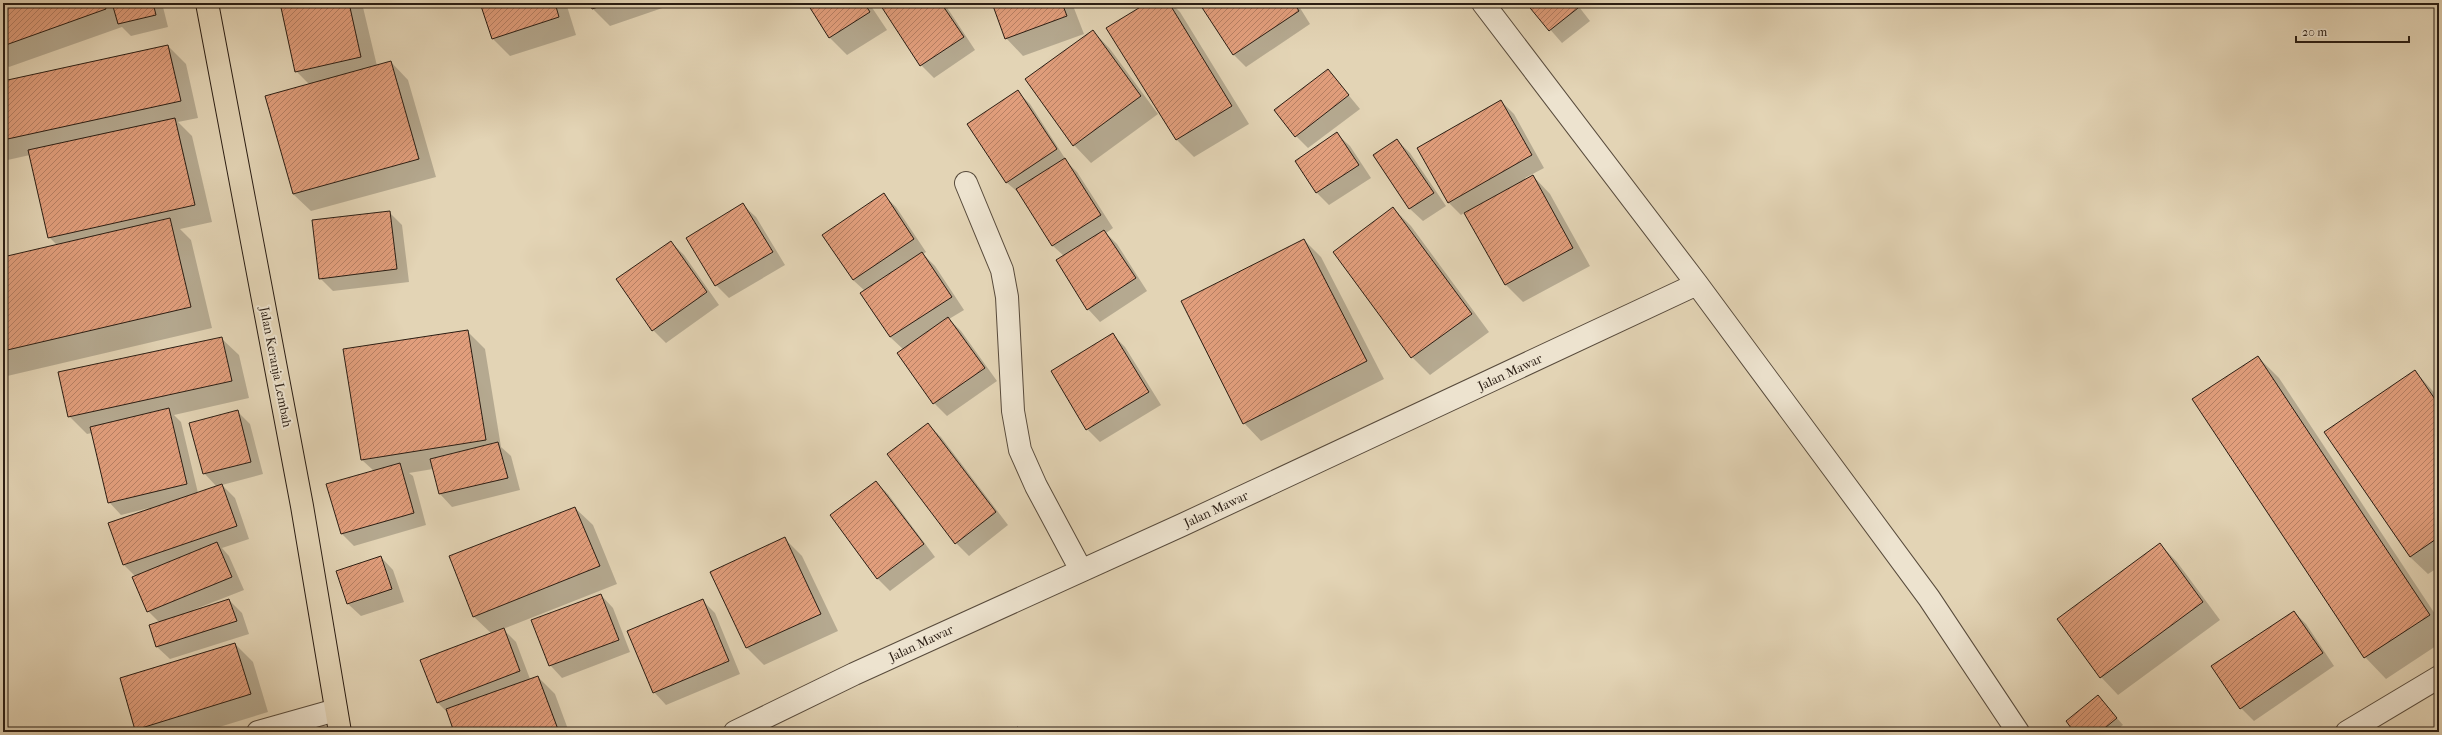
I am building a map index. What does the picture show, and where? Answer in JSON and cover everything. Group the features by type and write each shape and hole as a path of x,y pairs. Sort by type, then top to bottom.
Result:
{"main road":[{"name":"Jalan Keranja Lembah","path":"207,3 302,506 340,732"}],"street":[{"path":"1483,3 1697,284 1929,598 2018,732"},
{"path":"966,183 1002,270 1007,297 1013,411 1020,450 1036,486 1081,570"},
{"name":"Jalan Mawar","path":"735,732 854,674 1697,284"},
{"path":"2347,732 2439,677"},
{"path":"258,732 336,710"}],"building":[{"path":"3,3 104,3 106,9 3,46"},
{"path":"112,3 153,3 156,15 118,24"},
{"path":"280,3 349,3 361,57 295,72"},
{"path":"480,3 555,3 559,17 492,39"},
{"path":"590,3 610,3 592,9"},
{"path":"807,3 864,3 870,12 829,38"},
{"path":"879,3 941,3 964,37 920,66"},
{"path":"992,3 1062,3 1067,16 1005,39"},
{"path":"1147,3 1169,3 1232,106 1176,140 1106,28"},
{"path":"1199,3 1294,3 1299,11 1233,55"},
{"path":"1526,3 1574,3 1578,8 1549,31"},
{"path":"1093,30 1141,96 1073,146 1025,79"},
{"path":"168,45 181,101 3,140 3,81"},
{"path":"391,61 419,159 293,194 265,96"},
{"path":"1328,69 1349,95 1295,137 1274,110"},
{"path":"1018,90 1057,149 1006,183 967,124"},
{"path":"1501,100 1532,155 1448,203 1417,148"},
{"path":"175,118 195,205 48,238 28,150"},
{"path":"1337,132 1359,165 1316,193 1295,161"},
{"path":"1397,139 1434,193 1409,209 1373,155"},
{"path":"1065,158 1101,215 1052,246 1016,189"},
{"path":"1533,175 1573,248 1505,285 1464,213"},
{"path":"884,193 914,239 853,280 822,235"},
{"path":"743,203 773,252 715,286 686,238"},
{"path":"1393,207 1472,314 1411,358 1333,252"},
{"path":"390,211 397,269 319,279 312,220"},
{"path":"170,218 191,307 3,351 3,257"},
{"path":"1104,230 1136,278 1087,310 1056,260"},
{"path":"1304,239 1367,361 1243,424 1181,301"},
{"path":"671,241 707,292 652,331 616,279"},
{"path":"922,252 952,297 890,337 860,293"},
{"path":"948,317 985,368 933,404 897,353"},
{"path":"468,330 486,440 361,460 343,349"},
{"path":"1113,333 1149,392 1086,430 1051,371"},
{"path":"222,337 232,381 68,417 58,372"},
{"path":"2258,356 2430,615 2364,658 2192,399"},
{"path":"2415,370 2439,405 2439,537 2410,557 2324,432"},
{"path":"169,408 187,484 108,503 90,427"},
{"path":"238,410 251,462 203,474 189,423"},
{"path":"928,423 996,512 955,544 887,454"},
{"path":"498,442 508,478 439,494 430,459"},
{"path":"400,463 414,513 341,534 326,484"},
{"path":"876,481 924,544 877,579 830,515"},
{"path":"222,484 237,526 123,565 108,523"},
{"path":"575,507 600,566 473,617 449,556"},
{"path":"785,537 821,614 746,648 710,572"},
{"path":"217,542 232,577 147,612 132,577"},
{"path":"2160,543 2203,602 2100,678 2057,619"},
{"path":"381,556 392,589 347,604 336,571"},
{"path":"601,594 619,640 549,666 531,620"},
{"path":"229,599 237,621 156,647 149,625"},
{"path":"703,599 729,661 653,693 627,631"},
{"path":"2294,611 2323,653 2240,709 2211,666"},
{"path":"504,628 520,671 437,703 420,660"},
{"path":"235,643 251,694 135,730 120,678"},
{"path":"538,676 559,732 454,732 446,709"},
{"path":"2098,695 2117,718 2100,732 2074,732 2066,721"},
{"path":"1018,727 1020,732 1008,732"}]}
